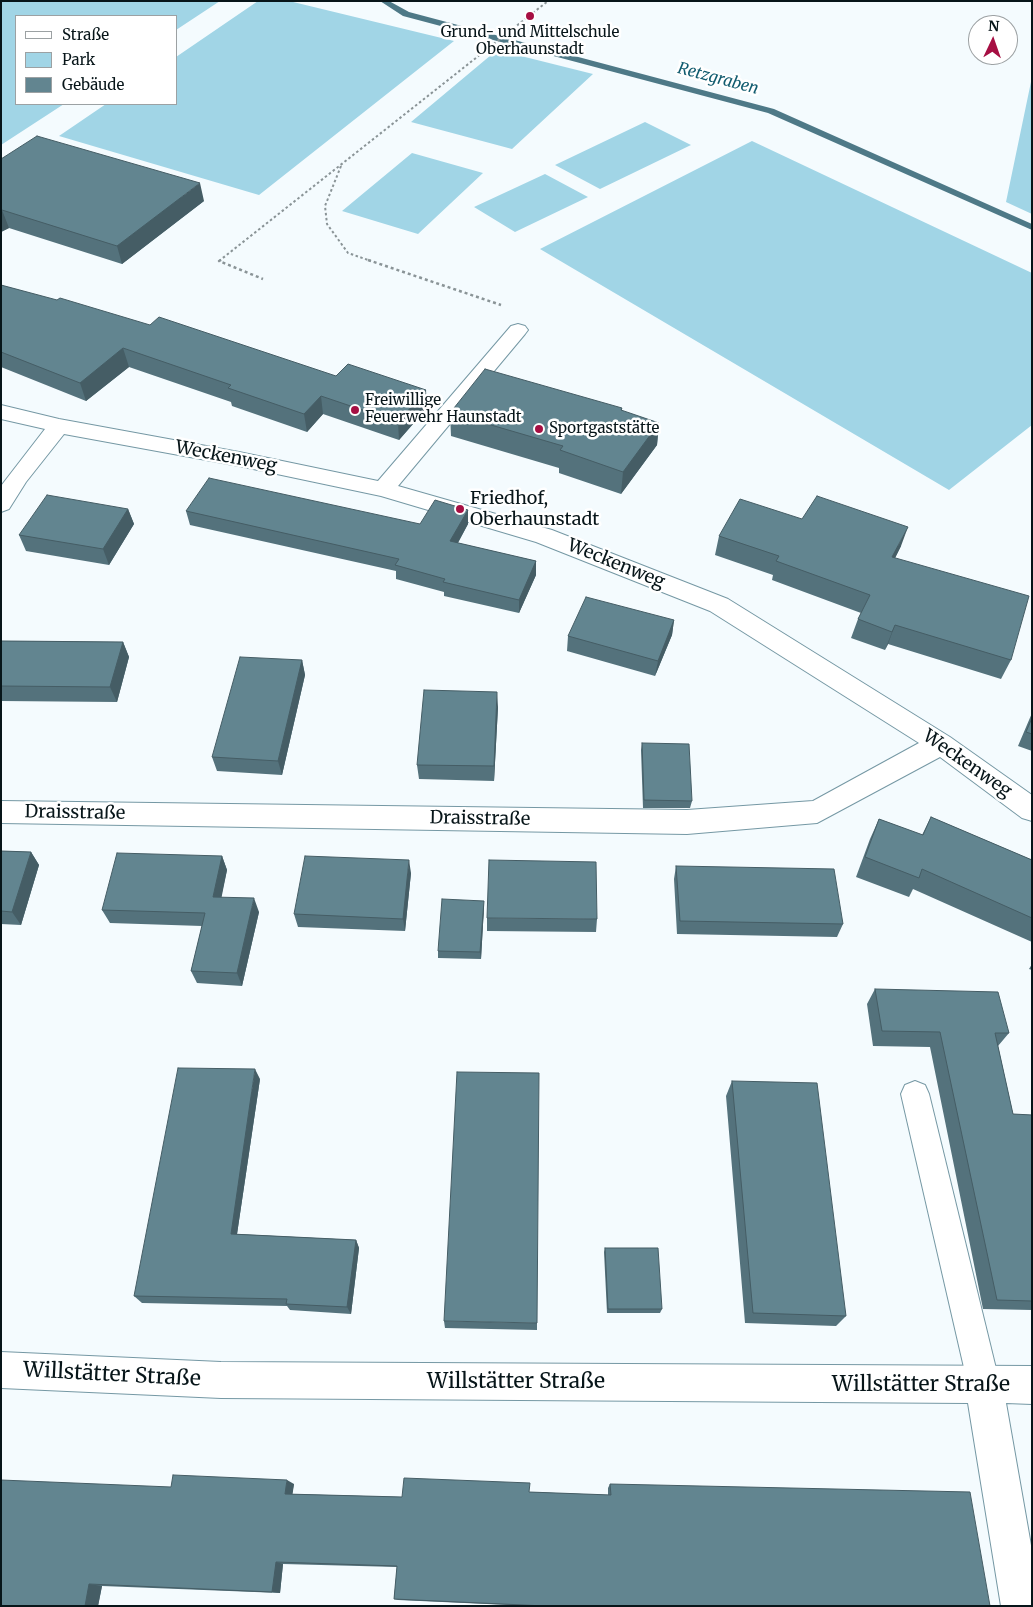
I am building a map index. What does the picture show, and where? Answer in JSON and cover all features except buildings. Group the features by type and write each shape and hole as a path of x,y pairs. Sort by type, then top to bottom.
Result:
{"street":[{"path":"383,489 518,330"},
{"name":"Weckenweg","path":"1,412 59,426 239,459 383,489 460,509 544,536 719,605 941,744 1032,810"},
{"path":"1,504 18,477 59,426"},
{"name":"Draisstraße","path":"1,812 687,822 817,812 941,744"},
{"name":"Willstätter Straße","path":"1,1370 221,1380 1032,1385"},
{"path":"984,1385 1021,1606"}],"lane":[{"path":"915,1094 984,1385"}],"path":[{"path":"263,279 219,261 548,1"},
{"path":"342,164 325,206 328,224 336,239 348,253 529,314 518,330"}],"green space":[{"path":"1,1 220,1 178,29 178,15 15,15 15,105 62,105 1,145"},
{"path":"258,1 289,1 454,41 259,195 59,136 105,105 178,105 178,56"},
{"path":"497,50 593,74 512,149 411,122"},
{"path":"1032,77 1032,214 1006,202"},
{"path":"645,122 691,145 600,189 555,165"},
{"path":"752,141 1032,273 1032,425 949,490 540,249"},
{"path":"412,153 483,173 418,234 342,211"},
{"path":"545,174 588,197 515,232 474,207"}],"waterway":[{"name":"Retzgraben","path":"383,1 406,14 771,111 1032,227"}],"place":[{"name":"Grund- und Mittelschule Oberhaunstadt","path":"530,16"},
{"name":"Freiwillige Feuerwehr Haunstadt","path":"355,410"},
{"name":"Sportgaststätte","path":"539,429"},
{"name":"Friedhof, Oberhaunstadt","path":"460,509"}]}
